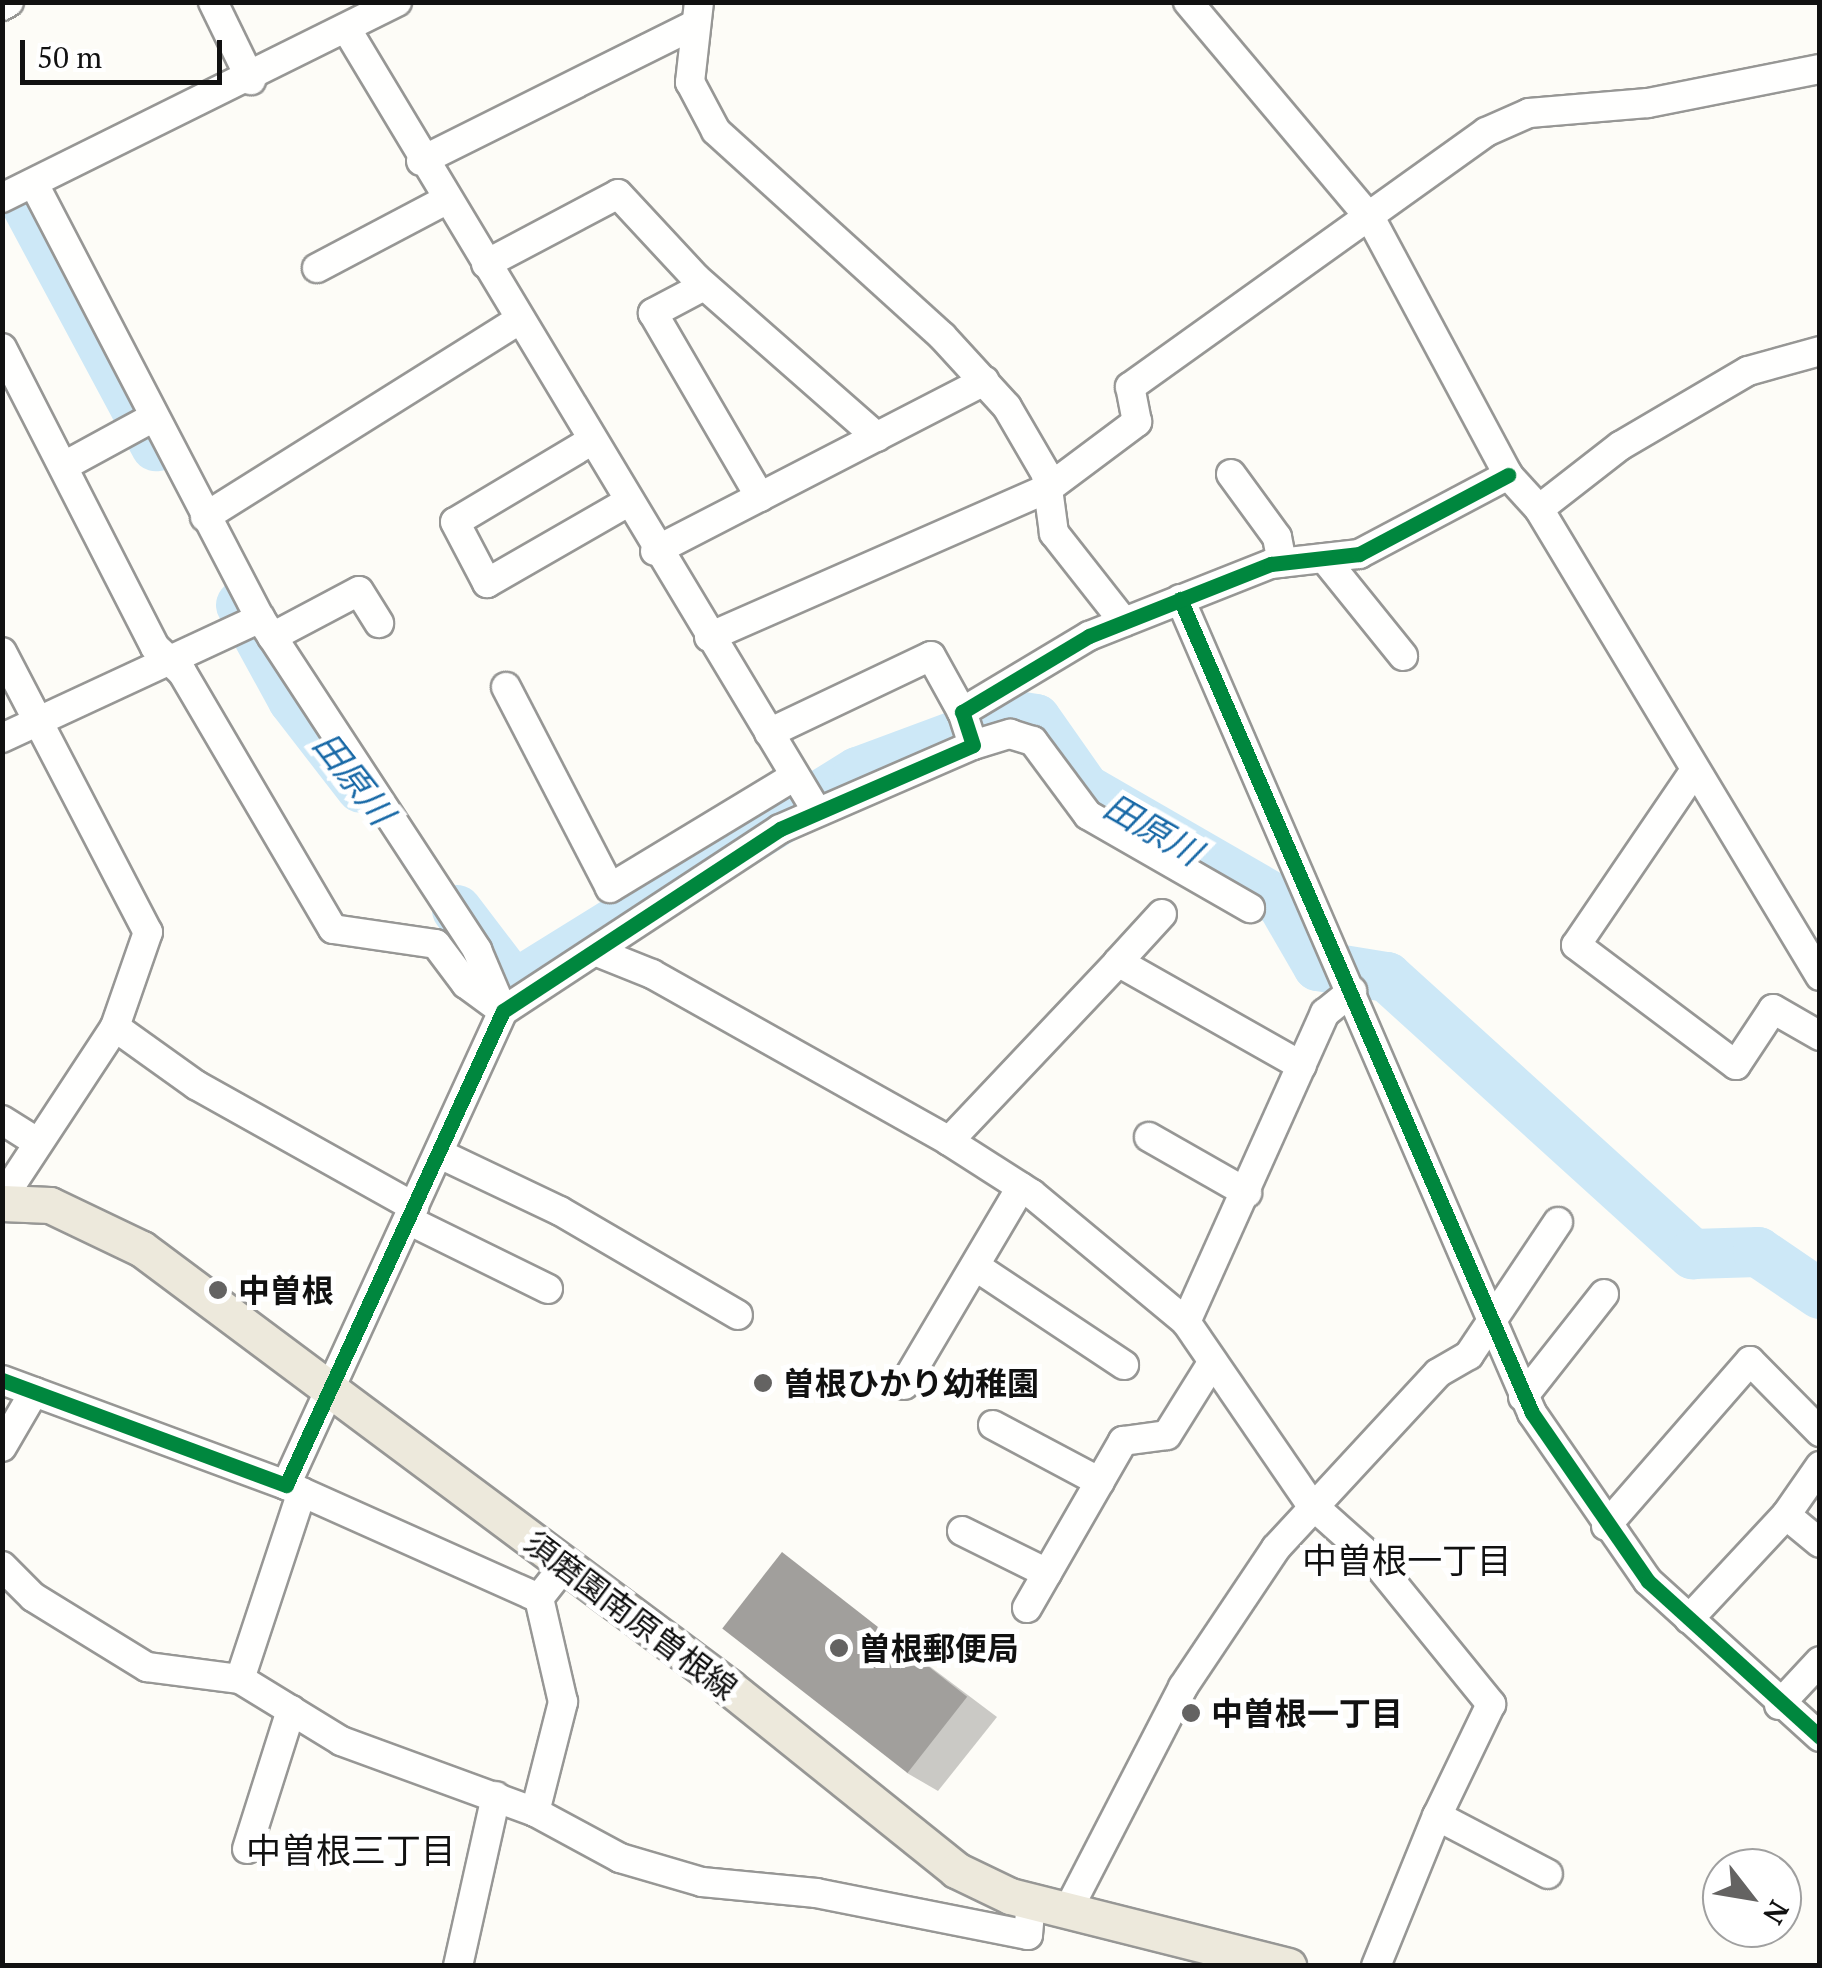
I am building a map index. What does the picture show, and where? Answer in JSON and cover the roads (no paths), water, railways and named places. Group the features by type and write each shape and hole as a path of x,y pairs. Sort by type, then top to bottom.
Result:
{"main road":[{"name":"須磨園南原曽根線","path":"2,1201 50,1205 142,1249 325,1391 566,1565 956,1870 1067,1912 1288,1966"}],"street":[{"path":"2,6 10,2"},
{"path":"213,2 251,80"},
{"path":"397,2 348,33 12,189 154,417 266,627 476,950 503,1012"},
{"path":"1188,2 1371,219 1508,475 1539,509 1693,774 1820,976"},
{"path":"421,162 697,14"},
{"path":"697,14 690,82 716,131 984,382 1050,487 1054,533 1124,622"},
{"path":"348,33 655,551 816,810"},
{"path":"708,637 1050,487 1137,422 1130,387 1371,219 1486,132 1529,113 1648,104 1820,69"},
{"path":"486,264 618,194 704,286 877,437"},
{"path":"316,268 446,200"},
{"path":"704,286 653,313 760,497"},
{"path":"205,516 519,320"},
{"path":"2,348 166,657 334,929 436,944 466,984 503,1012"},
{"path":"1539,509 1620,446 1748,371 1820,351"},
{"path":"655,551 984,382"},
{"path":"64,466 154,417"},
{"path":"591,441 455,522 488,583 628,502"},
{"path":"1231,474 1277,538 1282,562"},
{"path":"962,712 1124,622 1282,562 1359,554 1508,475"},
{"path":"1324,558 1404,656"},
{"path":"2,738 166,657 266,627 359,591 379,623"},
{"path":"1180,599 1352,991 1484,1320 1524,1396 1606,1526 1690,1620 1779,1705 1820,1737"},
{"path":"2,652 40,717 148,932 114,1028 2,1201"},
{"path":"768,733 931,656 962,712 973,746"},
{"path":"506,687 610,888 638,928"},
{"path":"240,1679 325,1391 440,1154 503,1012 602,954 816,810 1010,734 1032,741 1088,814 1250,908"},
{"path":"1693,774 1576,945 1736,1065 1773,1009 1820,1036"},
{"path":"610,888 795,776"},
{"path":"950,1141 1162,914"},
{"path":"602,954 652,974 950,1141 1021,1187 1186,1322 1310,1503 1374,1560 1491,1704 1437,1816 1376,1966"},
{"path":"1118,962 1302,1066"},
{"path":"1186,1322 1325,1013 1352,991"},
{"path":"114,1028 196,1084 411,1214 548,1289"},
{"path":"2,1120 37,1142"},
{"path":"1149,1138 1246,1193"},
{"path":"440,1154 560,1211 738,1316"},
{"path":"904,1385 1021,1187"},
{"path":"1067,1912 1183,1688 1310,1503 1438,1373 1469,1354 1484,1320 1558,1222"},
{"path":"975,1266 1124,1365"},
{"path":"1524,1396 1604,1294"},
{"path":"1606,1526 1750,1361 1820,1432"},
{"path":"1027,1608 1124,1441 1167,1435 1212,1363"},
{"path":"2,1380 294,1488 539,1598"},
{"path":"2,1448 34,1392"},
{"path":"993,1425 1100,1482"},
{"path":"1690,1620 1786,1514 1820,1466"},
{"path":"1786,1514 1820,1543"},
{"path":"962,1530 1047,1573"},
{"path":"539,1598 566,1565"},
{"path":"2,1566 33,1597 147,1667 240,1679 341,1741 535,1812 620,1858 702,1882 816,1893 1028,1935 1031,1901"},
{"path":"535,1812 563,1702 539,1598"},
{"path":"1779,1705 1820,1660"},
{"path":"248,1849 291,1710"},
{"path":"458,1966 496,1796"},
{"path":"1437,1816 1548,1874"}],"waterway":[{"name":"田原川","path":"26,204 156,446"},
{"name":"田原川","path":"241,605 293,700 361,788"},
{"name":"田原川","path":"457,910 514,985 858,772 1011,715 1036,719 1085,789 1281,902 1318,966 1387,977 1693,1254 1758,1252 1820,1294"}],"place":[{"name":"中曽根","path":"218,1290"},
{"name":"曽根ひかり幼稚園","path":"763,1383"},
{"name":"曽根郵便局","path":"839,1648"},
{"name":"中曽根一丁目","path":"1191,1713"}],"district":[{"name":"中曽根一丁目","path":"1407,1560"},
{"name":"中曽根三丁目","path":"351,1850"}]}
